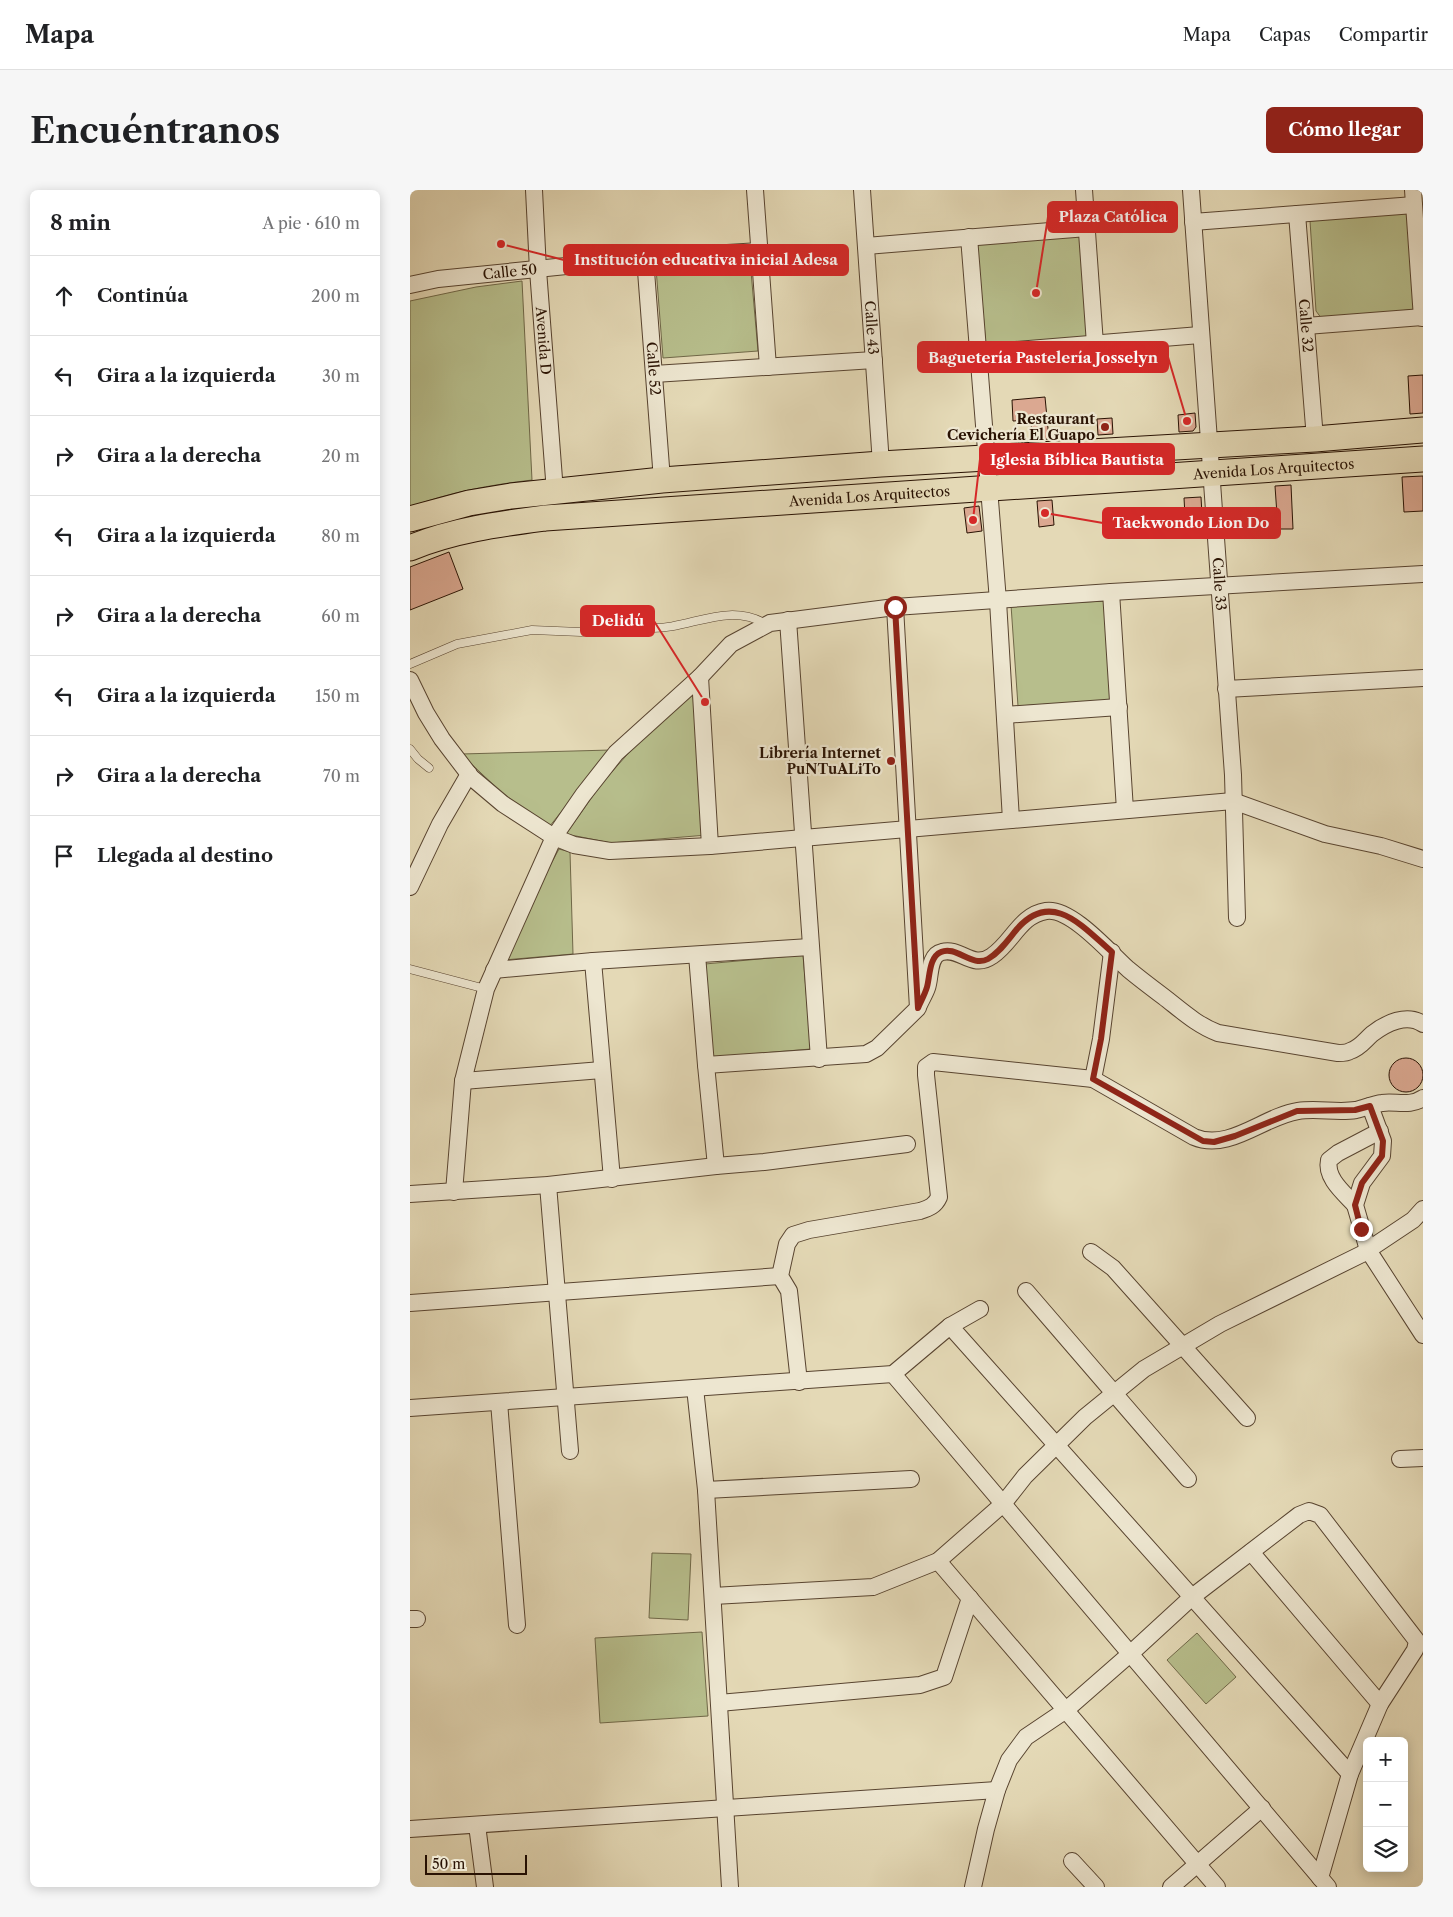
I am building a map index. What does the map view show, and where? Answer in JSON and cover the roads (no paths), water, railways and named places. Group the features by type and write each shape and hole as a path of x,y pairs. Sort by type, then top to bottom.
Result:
{"main road":[{"name":"Avenida Los Arquitectos","path":"410,519 469,503 511,496 662,480 882,464 1423,430"},
{"name":"Avenida Los Arquitectos","path":"410,548 444,536 491,525 545,518 1423,459"}],"street":[{"name":"Avenida D","path":"534,190 538,270 555,492"},
{"path":"756,190 768,367"},
{"name":"Calle 43","path":"862,190 882,464"},
{"path":"1084,190 1095,344"},
{"name":"Calle 33","path":"1191,190 1226,689 1233,801 1237,918"},
{"path":"1193,222 1297,214 1413,198 1422,318 1306,326"},
{"name":"Calle 32","path":"1297,214 1315,438"},
{"path":"866,246 1087,228"},
{"path":"969,237 998,601 1011,820"},
{"name":"Calle 50","path":"410,285 438,279 645,258 760,251"},
{"name":"Calle 52","path":"645,258 662,480"},
{"path":"979,353 1200,335"},
{"path":"654,374 874,360"},
{"path":"454,1192 463,1081 486,989 554,837 583,795 616,753 700,677 732,644 767,625 788,620 895,607 1219,585 1423,574"},
{"path":"1111,592 1125,810"},
{"path":"895,607 918,1008"},
{"path":"788,620 819,1059"},
{"path":"700,677 710,846"},
{"path":"1226,689 1423,678"},
{"path":"410,680 426,714 442,739 469,774 503,804 554,837 574,845 610,850 710,846 1233,801 1325,834 1381,846 1423,859"},
{"path":"1005,715 1118,707"},
{"path":"410,887 440,824 469,774"},
{"path":"706,1065 819,1059 866,1054 877,1048 918,1008 927,988 934,958 941,952 953,952 971,960 986,961 998,952 1018,927 1031,916 1048,910 1064,914 1112,952 1127,968 1195,1022 1218,1033 1338,1053 1351,1051 1361,1045 1372,1034 1401,1019 1411,1019 1423,1024"},
{"path":"494,970 593,961 810,947"},
{"path":"1093,1079 1101,1039 1112,952"},
{"path":"697,955 716,1166"},
{"path":"593,961 612,1179"},
{"path":"799,1382 789,1291 780,1276 787,1244 793,1235 808,1230 920,1211 936,1203 938,1197 926,1075 926,1067 933,1062 1093,1079 1203,1141 1214,1142 1235,1136 1297,1111 1355,1110 1383,1102 1404,1104 1419,1101 1423,1098"},
{"path":"463,1081 602,1070"},
{"path":"1355,1205 1362,1183 1382,1156 1383,1141 1370,1106"},
{"path":"1380,1131 1338,1153 1329,1160 1328,1167 1337,1186 1355,1205 1368,1250 1423,1335"},
{"path":"410,1194 548,1186 907,1144"},
{"path":"548,1186 570,1451"},
{"path":"713,1596 873,1586 938,1561 1003,1504 1025,1476 1085,1417 1144,1369 1220,1324 1368,1250 1413,1220 1423,1209"},
{"path":"1091,1252 1113,1268 1247,1418"},
{"path":"410,1303 780,1276"},
{"path":"1026,1291 1188,1478"},
{"path":"410,1408 893,1374 950,1326 980,1309"},
{"path":"950,1326 1350,1774"},
{"path":"893,1374 1324,1882"},
{"path":"695,1388 706,1490 730,1887"},
{"path":"499,1402 517,1625"},
{"path":"1400,1459 1423,1458"},
{"path":"706,1490 911,1479"},
{"path":"973,1887 997,1790 1009,1760 1026,1737 1066,1710 1192,1597 1299,1515 1309,1511 1320,1515 1417,1641 1414,1650 1380,1704 1350,1774 1324,1882"},
{"path":"1251,1552 1380,1704"},
{"path":"938,1561 1217,1887"},
{"path":"719,1704 920,1685 944,1678 970,1598"},
{"path":"410,1829 997,1790"},
{"path":"1171,1887 1262,1808"},
{"path":"477,1825 485,1887"},
{"path":"1072,1861 1096,1887"}],"lane":[{"path":"410,664 457,644 532,630 639,632 649,628 735,614 756,619 767,625"},
{"path":"410,749 429,768"},
{"path":"410,969 486,989"}],"place":[{"name":"Institución educativa inicial Adesa","path":"501,244"},
{"name":"Plaza Católica","path":"1036,293"},
{"name":"Baguetería Pastelería Josselyn","path":"1187,421"},
{"name":"Restaurant Cevichería El Guapo","path":"1105,427"},
{"name":"Taekwondo Lion Do","path":"1045,513"},
{"name":"Iglesia Bíblica Bautista","path":"973,520"},
{"name":"Delidú","path":"705,702"},
{"name":"Librería Internet PuNTuALiTo","path":"891,761"}]}
